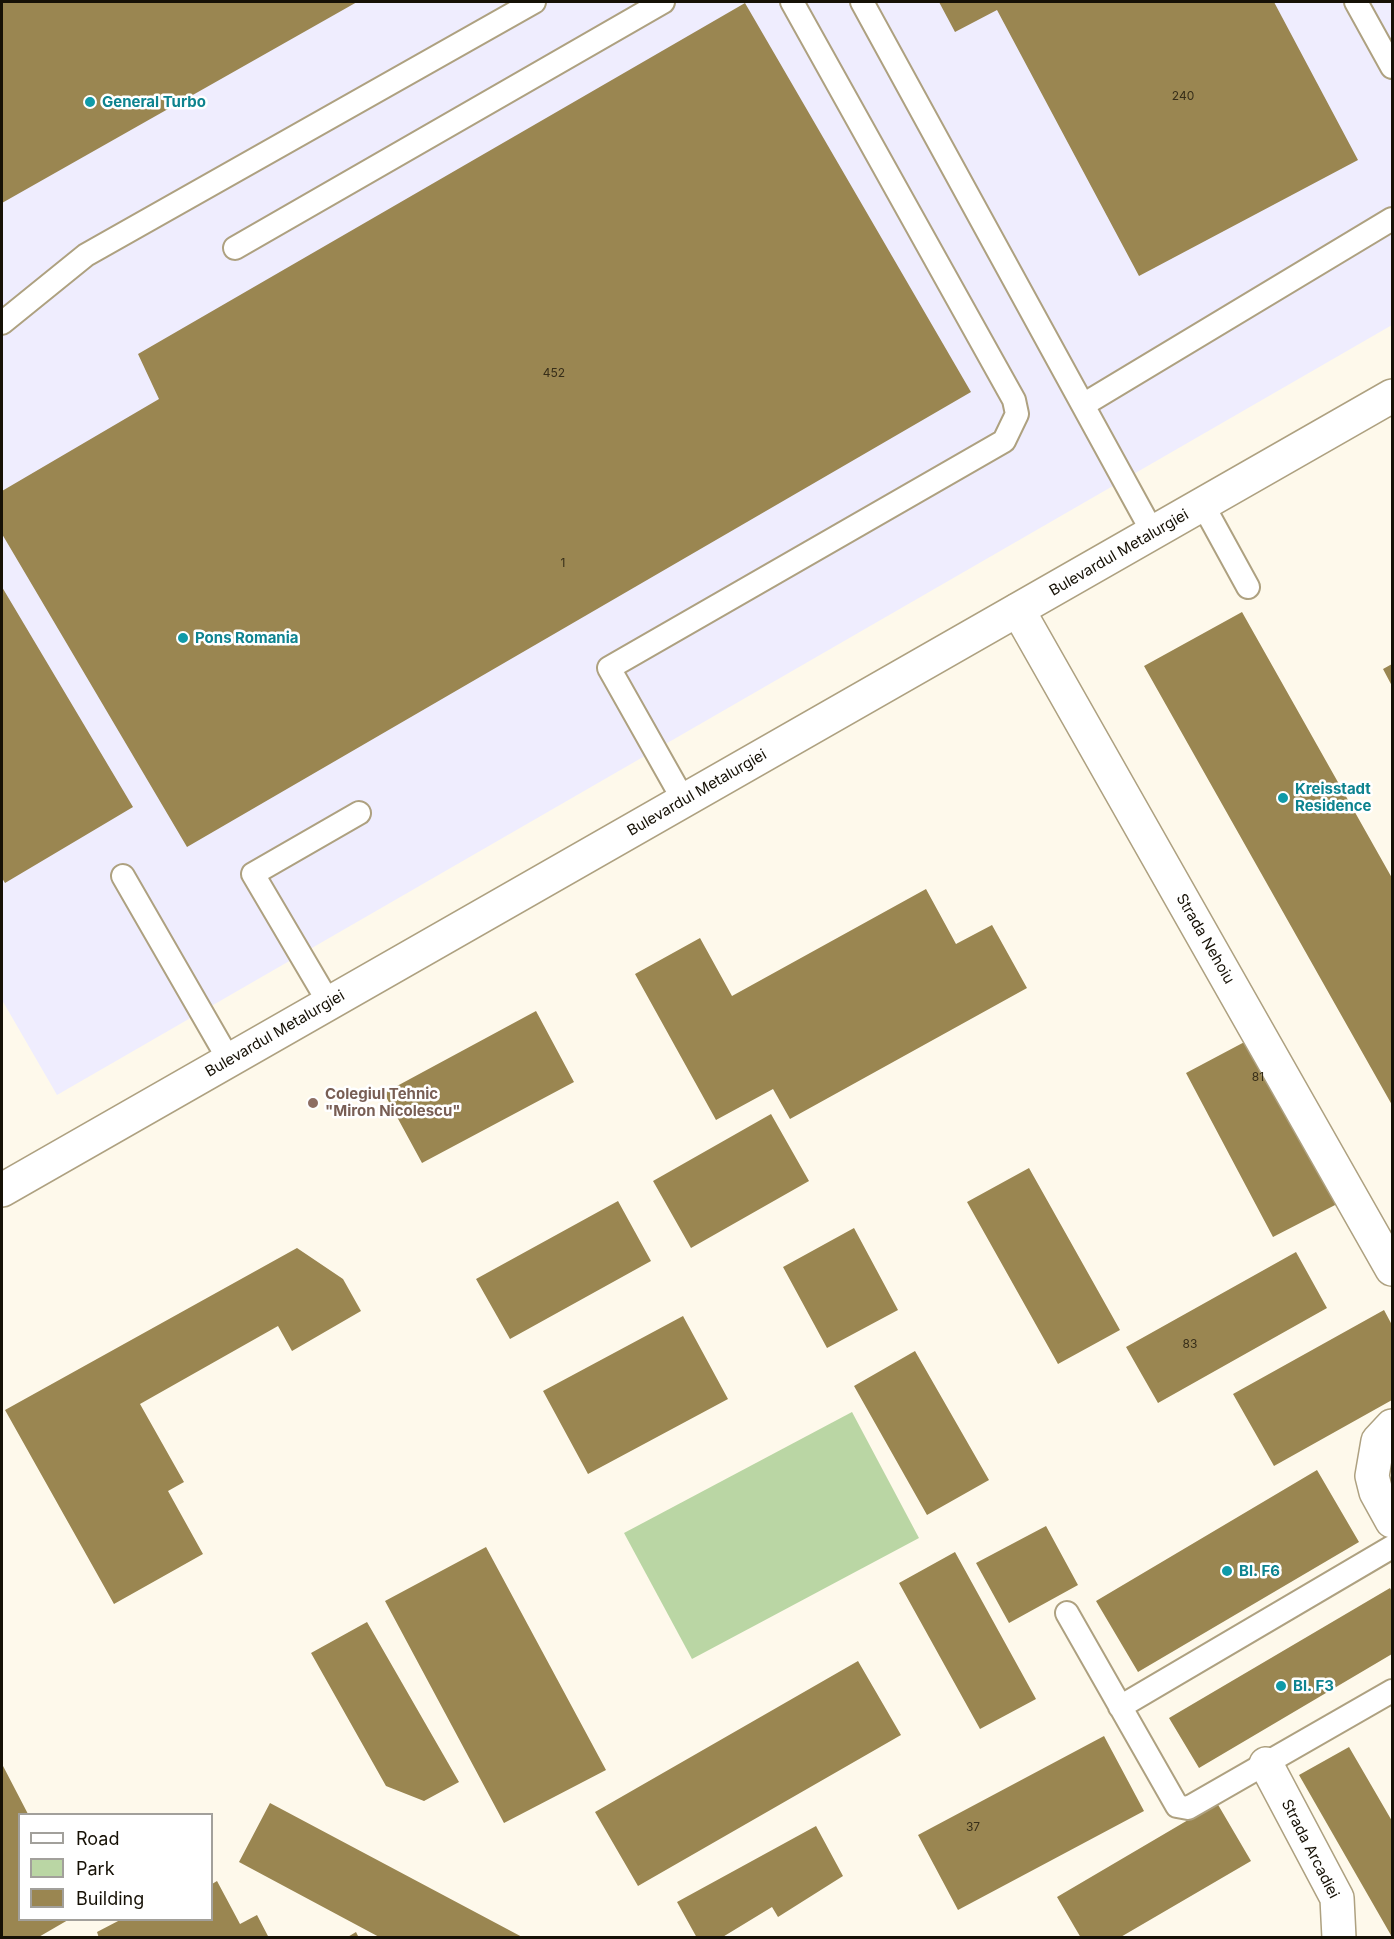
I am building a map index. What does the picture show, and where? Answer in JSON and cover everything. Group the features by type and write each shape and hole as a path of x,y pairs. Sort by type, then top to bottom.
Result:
{"main road":[{"name":"Bulevardul Metalurgiei","path":"2,1190 1392,396"},
{"name":"Strada Nehoiu","path":"1018,610 1392,1269"},
{"path":"1392,1426 1378,1441 1372,1476 1376,1492 1392,1521"},
{"name":"Strada Arcadiei","path":"1266,1764 1337,1898 1339,1938"}],"lane":[{"path":"2,323 86,255 534,2"},
{"path":"235,248 663,2"},
{"path":"684,801 609,668 1004,441 1017,414 1014,400 792,2"},
{"path":"862,2 1153,533"},
{"path":"1356,2 1392,67"},
{"path":"1083,405 1392,219"},
{"path":"1203,505 1248,587"},
{"path":"329,1004 253,874 358,813"},
{"path":"123,876 229,1060"},
{"path":"1120,1707 1392,1547"},
{"path":"1067,1613 1177,1806 1188,1808 1392,1691"}],"shaded area":[{"path":"2,2 1392,2 1392,325 57,1095 2,1000"}],"green space":[{"path":"852,1412 919,1538 692,1659 624,1533"}],"building":[{"name":"General Turbo","path":"2,2 357,2 2,203"},
{"path":"939,2 1274,2 1358,160 1139,276 997,10 955,32"},
{"path":"745,3 971,392 187,847 2,534 2,491 159,399 138,354"},
{"path":"2,587 133,807 5,883 2,878"},
{"name":"Kreisstadt Residence","path":"1242,612 1392,878 1392,1105 1144,666"},
{"path":"1392,664 1392,686 1383,669"},
{"path":"926,889 956,944 992,925 1027,988 790,1119 773,1089 716,1120 635,974 700,938 732,996"},
{"path":"536,1011 574,1082 422,1163 384,1093"},
{"path":"1252,1038 1339,1203 1273,1237 1186,1073"},
{"path":"771,1114 809,1181 691,1248 653,1181"},
{"path":"1029,1168 1120,1330 1058,1364 967,1202"},
{"path":"618,1201 651,1261 510,1339 476,1279"},
{"path":"854,1228 898,1310 827,1348 783,1267"},
{"path":"297,1248 343,1279 361,1311 292,1351 278,1326 140,1404 184,1482 168,1491 203,1554 114,1604 5,1410"},
{"path":"1296,1252 1327,1308 1158,1403 1126,1347"},
{"path":"1384,1310 1392,1325 1392,1400 1274,1466 1233,1394"},
{"path":"683,1316 728,1399 588,1474 543,1391"},
{"path":"915,1351 989,1480 927,1515 854,1386"},
{"name":"Bl. F6","path":"1317,1470 1359,1542 1138,1672 1096,1601"},
{"path":"1046,1526 1078,1585 1009,1623 976,1563"},
{"path":"486,1547 606,1770 504,1823 385,1601"},
{"path":"955,1552 1036,1699 980,1729 899,1583"},
{"name":"Bl. F3","path":"1390,1588 1392,1592 1392,1654 1199,1768 1169,1718"},
{"path":"367,1622 459,1782 424,1801 386,1786 311,1653"},
{"path":"858,1661 901,1735 638,1886 595,1812"},
{"path":"1104,1736 1144,1811 958,1910 918,1835"},
{"path":"1349,1747 1392,1821 1392,1937 1299,1775"},
{"path":"2,1764 27,1813 18,1813 18,1921 66,1921 37,1938 2,1938"},
{"path":"270,1803 524,1938 381,1938 239,1862"},
{"path":"1217,1803 1251,1861 1119,1938 1081,1938 1057,1897"},
{"path":"816,1826 843,1876 778,1917 772,1907 721,1938 697,1938 677,1902"},
{"path":"217,1881 240,1924 257,1915 269,1938 99,1938 97,1932 118,1921 213,1921 213,1883"},
{"path":"356,1932 359,1938 346,1938"}],"place":[{"name":"General Turbo","path":"90,102"},
{"name":"Pons Romania","path":"183,638"},
{"name":"Kreisstadt Residence","path":"1283,798"},
{"name":"Colegiul Tehnic \"Miron Nicolescu\"","path":"313,1103"},
{"name":"Bl. F6","path":"1227,1571"},
{"name":"Bl. F3","path":"1281,1686"}]}
